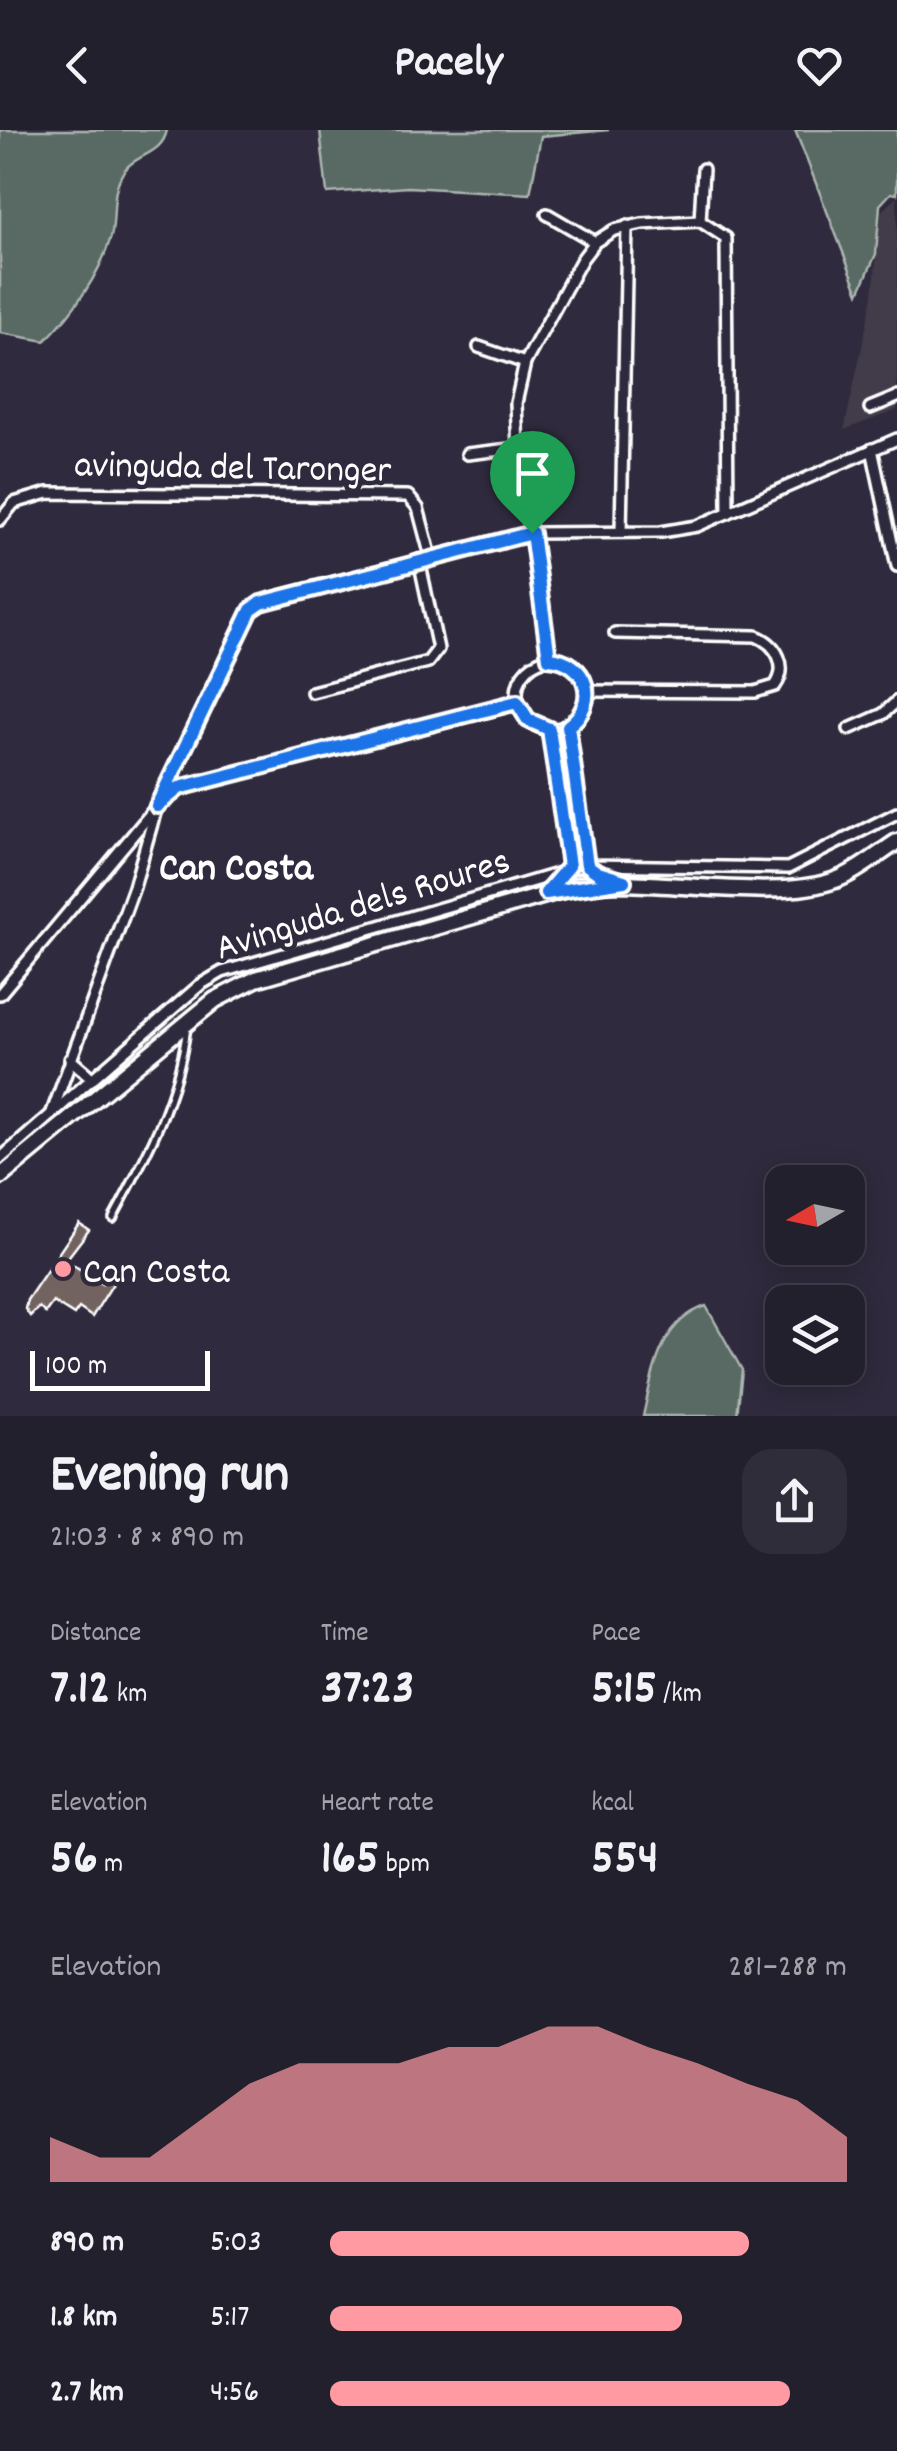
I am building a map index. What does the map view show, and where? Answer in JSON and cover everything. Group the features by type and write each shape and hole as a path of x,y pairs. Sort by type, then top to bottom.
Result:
{"street":[{"path":"700,221 703,169"},
{"path":"547,214 595,242"},
{"path":"549,658 518,448 516,403 524,363 595,242 627,226 700,221 726,238 728,514"},
{"path":"622,532 627,226"},
{"path":"479,346 524,363"},
{"path":"870,408 897,397"},
{"path":"50,1115 134,887 157,806 251,610 274,598 532,533 680,530 728,514 897,439"},
{"path":"467,454 518,448"},
{"path":"872,448 897,566"},
{"name":"avinguda del Taronger","path":"0,520 14,503 48,493 408,496 418,508 432,557"},
{"path":"312,692 428,662 438,649 419,560"},
{"path":"588,691 755,692 776,686 781,678 777,653 756,636 615,633"},
{"path":"549,658 572,664 585,680 588,691 582,712 568,726 549,729 528,720 517,702 522,674 529,666 549,658"},
{"path":"0,994 157,806 179,788 517,702"},
{"path":"849,729 896,705"},
{"path":"568,726 587,865 580,885"},
{"path":"549,729 568,868 580,885"},
{"path":"546,893 568,868 587,865 781,870 807,862 897,814"},
{"path":"0,1177 188,1021 224,994 256,980 580,885 624,881 734,887 814,886 851,873 897,842"},
{"path":"587,865 624,881"},
{"name":"Avinguda dels Roures","path":"0,1159 200,985 234,966 474,901 568,868"},
{"path":"70,1060 94,1079"}],"lane":[{"path":"112,1218 168,1108 183,1058 188,1021"}],"shaded area":[{"path":"897,197 897,410 844,430 873,295 881,212"}],"green space":[{"path":"0,130 167,130 159,145 132,163 121,176 111,237 100,266 75,306 45,341 0,333"},
{"path":"320,130 609,130 541,136 530,194 408,187 327,193"},
{"path":"795,130 897,130 897,194 891,193 880,205 876,254 859,293"},
{"path":"706,1306 742,1370 737,1416 643,1416 655,1367 668,1336 690,1314"}],"building":[{"name":"Can Costa","path":"79,1223 89,1230 66,1260 102,1284 106,1277 114,1282 92,1317 79,1308 74,1315 53,1302 45,1313 39,1307 30,1316 25,1309 27,1300"}],"place":[{"name":"Can Costa","path":"63,1269"}],"district":[{"name":"Can Costa","path":"236,865"}],"route":[{"path":"532,533 549,658 572,664 585,680 588,691 582,712 568,726 587,865 624,881 546,893 569,866 549,729 528,720 517,702 179,788 157,806 251,610 274,598 532,533"}]}
